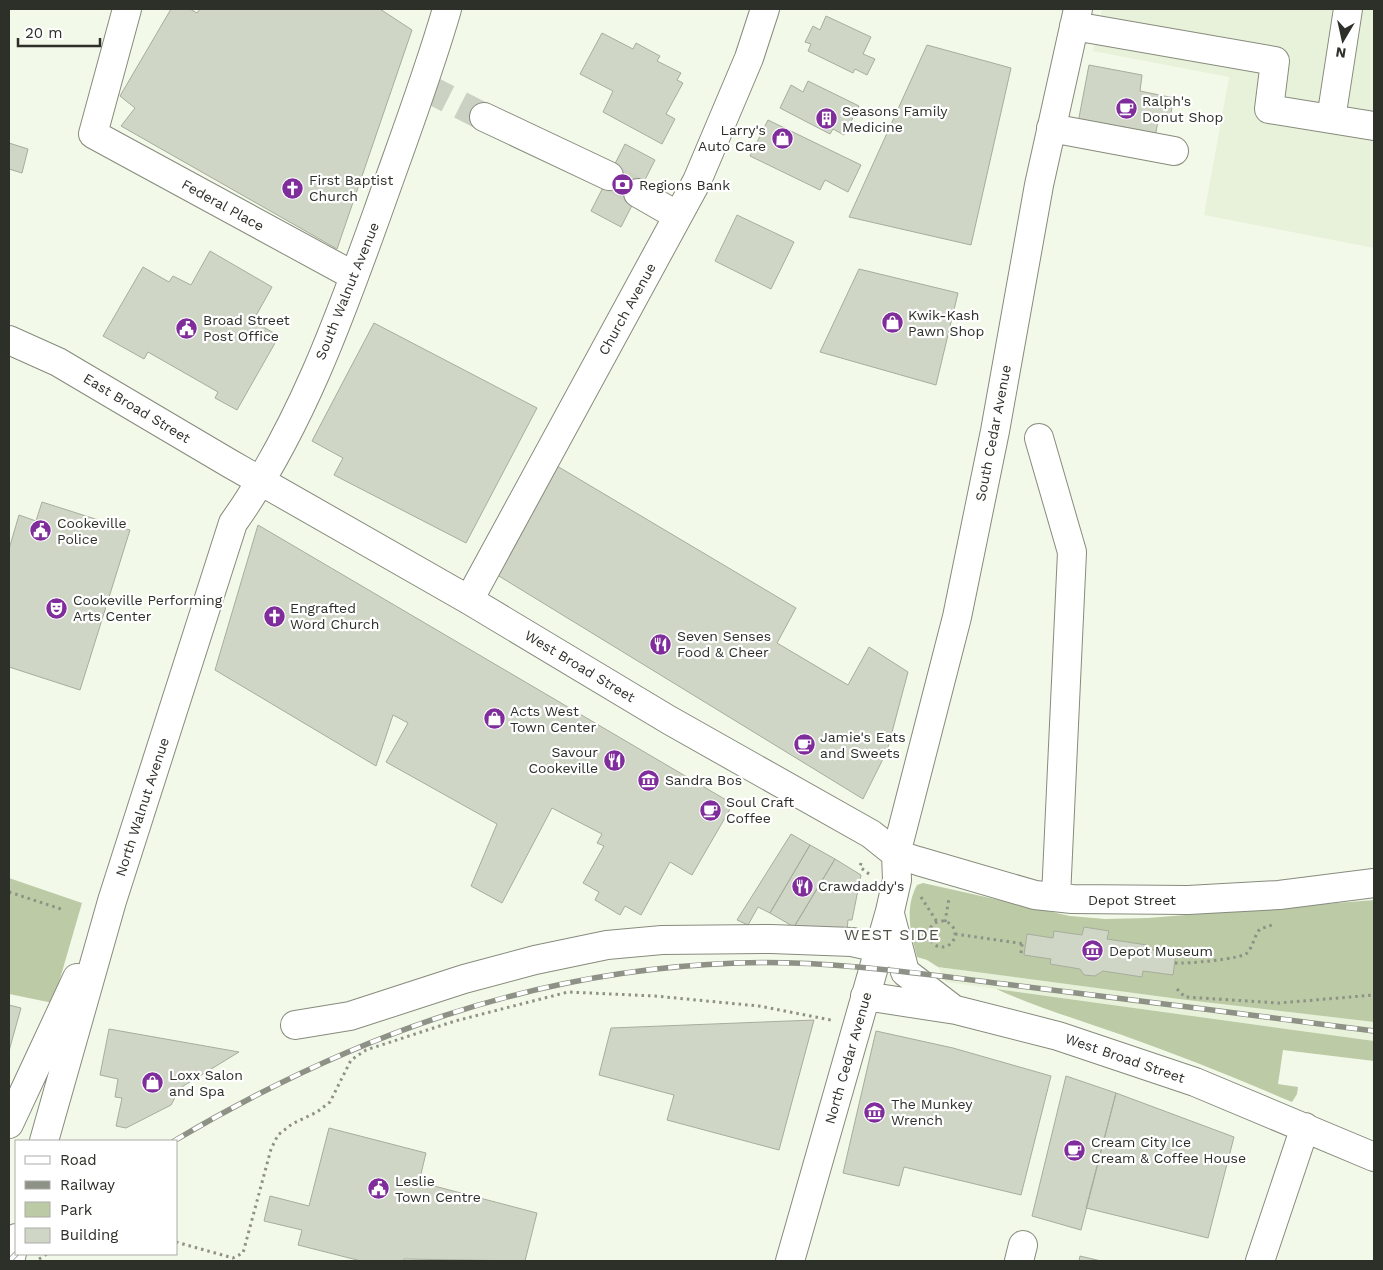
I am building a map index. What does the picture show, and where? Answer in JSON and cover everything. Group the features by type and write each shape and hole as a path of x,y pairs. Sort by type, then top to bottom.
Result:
{"street":[{"name":"Federal Place","path":"127,9 93,134 354,276"},
{"name":"South Walnut Avenue","path":"262,482 289,432 354,276 430,69 447,9"},
{"name":"Church Avenue","path":"469,600 697,181 741,75 765,9"},
{"path":"1330,119 1348,9"},
{"path":"1076,17 1276,61 1269,109 1374,126"},
{"name":"South Cedar Avenue","path":"896,854 957,617 995,430 1039,185 1076,17"},
{"path":"484,117 608,176"},
{"path":"1051,128 1174,151"},
{"path":"638,193 678,216"},
{"name":"East Broad Street","path":"9,340 58,362 262,482"},
{"path":"1039,438 1072,552 1056,897"},
{"name":"West Broad Street","path":"262,482 469,600 669,720 871,834 896,854"},
{"name":"North Walnut Avenue","path":"44,1140 112,901 233,523 262,482"},
{"name":"Depot Street","path":"896,854 1035,895 1056,897 1114,900 1188,900 1279,894 1374,883"},
{"name":"North Cedar Avenue","path":"790,1261 890,911 897,880 896,854"},
{"path":"9,1124 112,901"},
{"path":"890,911 905,972 956,1010"},
{"path":"295,1025 350,1016 464,979 535,960 607,945 662,940 717,939 852,942 880,948"},
{"name":"West Broad Street","path":"865,996 956,1010 1058,1036 1135,1060 1305,1127 1374,1157"},
{"path":"1260,1261 1305,1127"},
{"path":"10,1261 15,1242"}],"path":[{"path":"860,867 870,875"},
{"path":"9,892 64,910"},
{"path":"919,894 937,922"},
{"path":"945,922 949,896"},
{"path":"937,922 945,922 952,926 955,934 949,946 937,946 931,940 930,932 937,922"},
{"path":"1175,963 1206,963 1218,958 1243,956 1247,954 1260,929 1280,922"},
{"path":"955,934 1024,944 1021,953"},
{"path":"1177,989 1185,997 1279,1003 1374,995"},
{"path":"178,1243 233,1258 243,1253 271,1149 278,1135 292,1124 317,1112 330,1102 350,1060 366,1050 437,1026 568,992 655,996 759,1006 822,1019 859,1022"}],"shaded area":[{"path":"1102,9 1374,9 1374,248 1204,215 1229,77 1093,51"},
{"path":"938,967 1179,999 1374,1022 1374,1041 946,982"}],"green space":[{"path":"9,878 82,903 53,1003 9,994"},
{"path":"923,883 1070,916 1105,919 1148,918 1374,900 1374,1022 1179,999 938,967 927,960 917,957 911,930 910,912 913,894 917,885"},
{"path":"996,989 1374,1041 1374,1061 1283,1050 1278,1084 1298,1087 1297,1094 1292,1102 1186,1059 1043,1008"}],"building":[{"name":"First Baptist Church","path":"171,9 190,9 197,13 200,9 380,9 412,30 337,249 121,126 135,108 120,96"},
{"path":"826,16 871,37 863,54 875,59 867,75 855,69 853,73 808,51 811,44 805,42 813,26 820,30"},
{"path":"602,33 633,49 636,43 660,56 657,61 681,73 677,80 683,83 666,114 675,119 662,144 603,112 613,91 580,74"},
{"path":"927,45 1011,68 971,245 849,217"},
{"name":"Ralph's Donut Shop","path":"1089,65 1142,75 1140,91 1174,98 1169,122 1158,121 1154,143 1077,128"},
{"name":"Seasons Family Medicine","path":"808,81 859,106 844,135 833,129 830,134 780,108 791,85 803,92"},
{"name":"Larry's Auto Care","path":"768,120 861,165 848,192 825,180 820,190 750,156"},
{"path":"9,143 28,149 22,173 9,169"},
{"name":"Regions Bank","path":"625,144 655,160 621,227 591,211"},
{"path":"737,215 794,242 771,289 715,261"},
{"name":"Broad Street Post Office","path":"210,251 272,287 253,321 279,336 237,410 215,398 218,392 148,352 144,359 103,336 143,267 169,282 173,276 191,285"},
{"name":"Kwik-Kash Pawn Shop","path":"859,269 958,293 936,385 820,352"},
{"path":"374,323 537,408 466,543 334,475 343,458 312,441"},
{"path":"552,463 796,608 777,643 848,685 869,647 908,672 887,751 863,799 494,573"},
{"name":"Cookeville Performing Arts Center","path":"42,502 130,530 80,690 9,667 9,549 19,515 36,521"},
{"name":"Acts West Town Center","path":"258,525 733,804 692,875 670,862 641,915 625,906 620,915 595,900 599,892 583,883 604,846 597,843 602,834 552,808 502,903 471,886 497,824 386,762 408,723 393,715 376,766 215,670"},
{"path":"791,834 810,845 770,913 758,907 748,925 737,920"},
{"name":"Crawdaddy's","path":"810,845 835,859 794,927 770,913"},
{"path":"835,859 861,875 852,920 848,920 847,930 794,927"},
{"name":"Depot Museum","path":"1084,927 1109,931 1107,939 1147,945 1146,949 1176,953 1173,975 1143,971 1142,977 1103,971 1095,976 1084,975 1080,969 1050,964 1051,959 1024,955 1027,934 1053,938 1054,931 1082,935"},
{"path":"9,1005 21,1008 9,1051"},
{"path":"814,1020 779,1150 667,1120 674,1095 599,1075 611,1028"},
{"name":"Loxx Salon and Spa","path":"109,1029 239,1052 180,1088 171,1105 126,1128 116,1126 122,1098 115,1097 118,1079 100,1075"},
{"path":"876,1031 953,1048 1051,1076 1021,1195 904,1167 899,1186 843,1173"},
{"name":"Cream City Ice Cream & Coffee House","path":"1066,1076 1116,1093 1081,1230 1032,1216"},
{"path":"1116,1093 1234,1137 1208,1238 1086,1208"},
{"name":"Leslie Town Centre","path":"329,1128 426,1153 419,1182 537,1213 525,1261 404,1259 404,1261 361,1261 298,1245 302,1230 264,1221 270,1196 309,1206"},
{"path":"1080,1256 1101,1261 1079,1261"}],"tunnel":[{"path":"423,86 484,117"},
{"path":"609,176 638,193"}],"railway":[{"path":"176,1140 240,1104 307,1070 375,1041 444,1016 515,995 587,979 661,968 737,963 804,963 871,968 1374,1031"},
{"path":"9,1261 15,1255"}],"place":[{"name":"Ralph's Donut Shop","path":"1126,109"},
{"name":"Seasons Family Medicine","path":"826,119"},
{"name":"Larry's Auto Care","path":"782,138"},
{"name":"Regions Bank","path":"623,185"},
{"name":"First Baptist Church","path":"293,188"},
{"name":"Kwik-Kash Pawn Shop","path":"892,323"},
{"name":"Broad Street Post Office","path":"187,328"},
{"name":"Cookeville Police","path":"41,531"},
{"name":"Cookeville Performing Arts Center","path":"57,608"},
{"name":"Engrafted Word Church","path":"274,616"},
{"name":"Seven Senses Food & Cheer","path":"661,644"},
{"name":"Acts West Town Center","path":"494,719"},
{"name":"Jamie's Eats and Sweets","path":"804,745"},
{"name":"Savour Cookeville","path":"614,760"},
{"name":"Sandra Bos","path":"649,780"},
{"name":"Soul Craft Coffee","path":"710,810"},
{"name":"Crawdaddy's","path":"802,886"},
{"name":"Depot Museum","path":"1093,951"},
{"name":"Loxx Salon and Spa","path":"153,1083"},
{"name":"The Munkey Wrench","path":"875,1112"},
{"name":"Cream City Ice Cream & Coffee House","path":"1075,1150"},
{"name":"Leslie Town Centre","path":"379,1189"}],"district":[{"name":"WEST SIDE","path":"892,934"}]}
